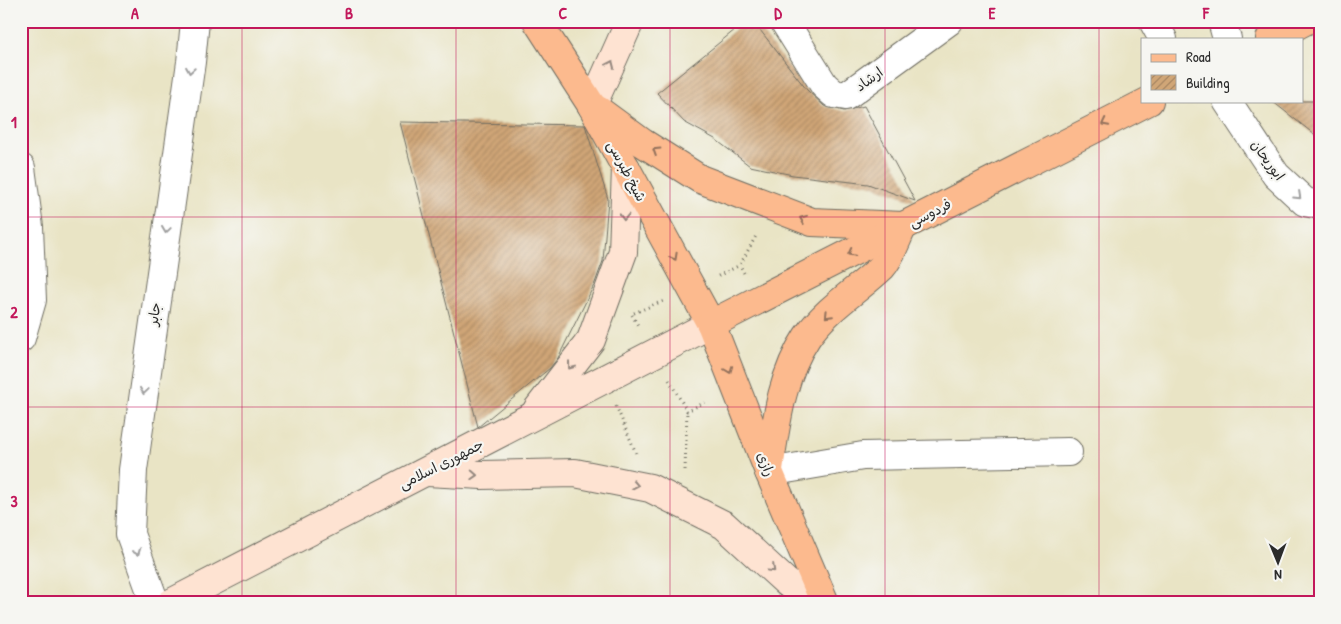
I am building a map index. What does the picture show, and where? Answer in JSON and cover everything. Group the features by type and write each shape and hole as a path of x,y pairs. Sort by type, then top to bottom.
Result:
{"main road":[{"name":"شیخ طبرسی","path":"537,21 592,106 711,324"},
{"path":"630,21 592,106 643,143 700,179 812,222 903,226 883,265 839,303 807,337 788,375 777,412 769,472"},
{"path":"1272,38 1305,21"},
{"name":"فردوسی","path":"711,324 1147,102"},
{"path":"532,417 591,340 624,252 626,168"},
{"name":"جمهوری اسلامی","path":"171,603 711,324"},
{"name":"رازی","path":"711,324 769,472 825,603"},
{"path":"425,472 482,475 575,473 650,488 724,525 812,603"}],"street":[{"name":"جابر","path":"155,603 130,534 133,470 191,62 195,21"},
{"name":"ارشاد","path":"784,21 824,85 834,94 846,96 949,21"},
{"path":"1153,21 1162,38"},
{"path":"1222,21 1227,38"},
{"name":"ابوریحان","path":"1228,102 1276,175 1305,202 1320,205"},
{"path":"21,168 29,227 32,300 21,338"},
{"path":"769,472 862,456 1068,452"}],"path":[{"path":"606,379 650,488"},
{"path":"683,505 687,411"}],"building":[{"path":"746,21 753,21 807,90 824,106 844,111 864,106 915,201 868,184 793,175 750,166 715,139 684,122 657,93"},
{"path":"1320,101 1320,139 1273,102"},
{"path":"400,122 585,125 608,199 603,261 595,283 558,358 550,368 478,427"}]}
